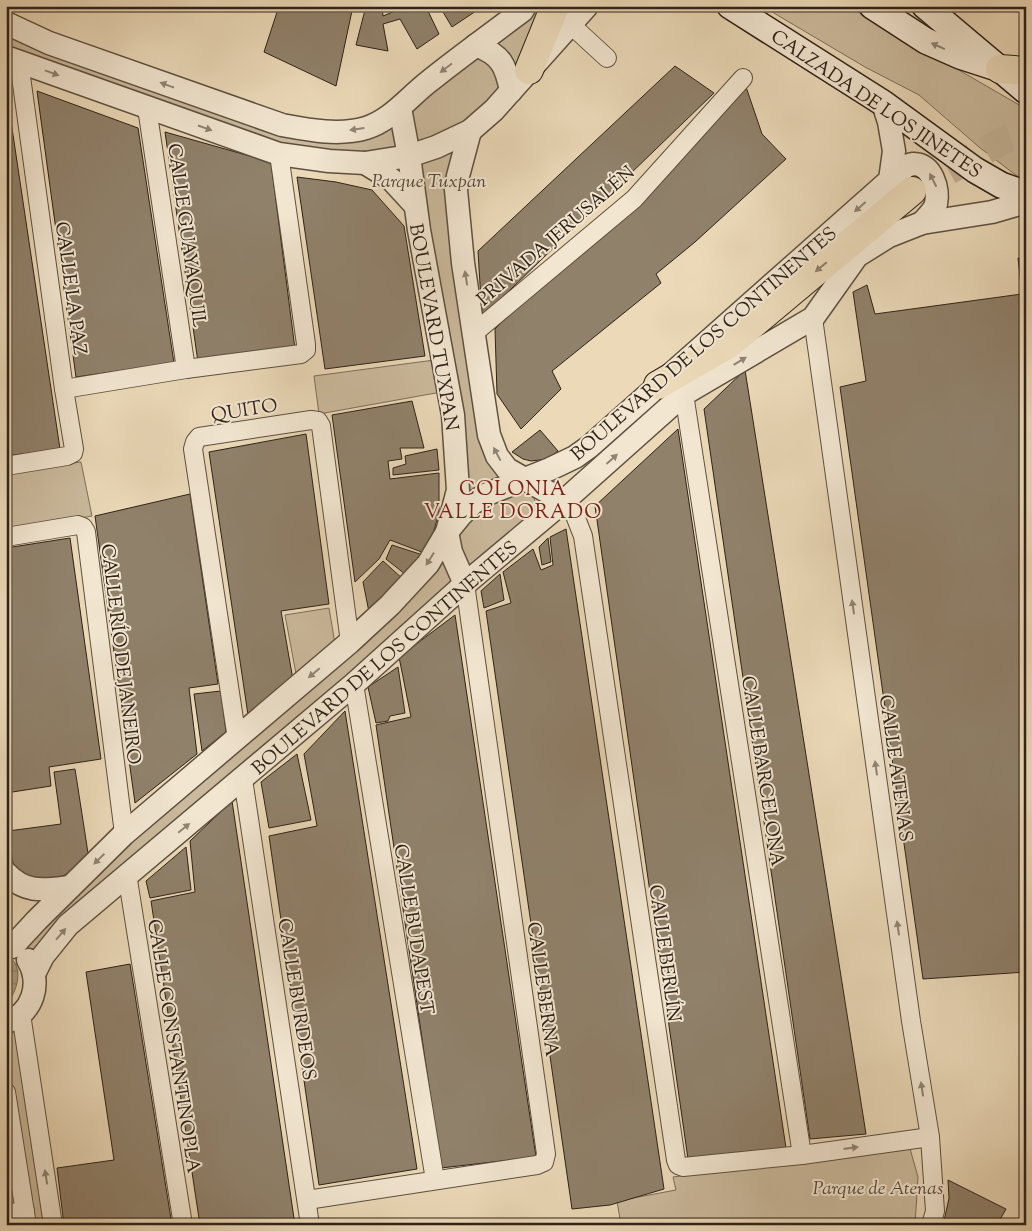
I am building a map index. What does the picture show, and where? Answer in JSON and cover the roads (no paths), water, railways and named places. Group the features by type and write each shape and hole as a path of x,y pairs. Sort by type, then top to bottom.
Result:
{"main road":[{"name":"CALZADA DE LOS JINETES","path":"730,6 883,103 975,170 1001,185 1026,194"},
{"path":"872,6 926,41 960,56 1013,70"},
{"path":"924,6 1013,70 1026,91"},
{"path":"529,70 563,15"},
{"path":"658,385 729,344 901,186"}],"street":[{"path":"6,23 49,43 282,125 315,131 340,132 365,128 381,121 400,108 424,85 522,11 525,6"},
{"path":"587,6 563,15 607,58"},
{"path":"476,45 498,57 504,66 511,91"},
{"path":"13,59 279,154 328,162 365,163 409,156 436,147 470,131 494,110 529,70"},
{"name":"CALLE LA PAZ","path":"6,466 67,456 72,454 74,449 13,59"},
{"name":"PRIVADA JERUSALÉN","path":"474,333 634,199 744,78"},
{"path":"883,103 889,122 901,186"},
{"name":"CALLE GUAYAQUIL","path":"147,108 186,369"},
{"name":"BOULEVARD TUXPAN","path":"400,108 409,156 414,204 453,415 458,490 447,532 451,552 465,584"},
{"name":"BOULEVARD TUXPAN","path":"470,131 456,184 462,255 488,435 497,456 507,469 564,501"},
{"path":"64,389 186,369 301,354 306,350 279,154"},
{"path":"365,163 391,179 414,204"},
{"path":"901,186 906,166 913,164 920,166 932,177 936,185 936,206 922,223"},
{"name":"BOULEVARD DE LOS CONTINENTES","path":"34,974 44,956 68,925 354,684 465,584 564,501 684,394 813,318 856,256 889,236 922,223 992,212 1026,202"},
{"name":"CALLE ATENAS","path":"813,318 911,1021 930,1137 935,1211 931,1225"},
{"name":"BOULEVARD DE LOS CONTINENTES","path":"8,944 124,834 350,642 390,605 428,564 447,532 460,516 485,495 525,480 575,457 589,447 658,385"},
{"name":"CALLE BARCELONA","path":"684,394 802,1155"},
{"name":"QUITO","path":"237,739 194,449 195,442 199,437 318,420 321,426 350,642"},
{"name":"CALLE BERLÍN","path":"564,501 574,513 583,536 678,1165 684,1167 802,1155 930,1137"},
{"name":"CALLE RÍO DE JANEIRO","path":"6,537 78,525 83,527 86,532 124,834"},
{"name":"CALLE BERNA","path":"307,1200 537,1165 544,1162 546,1154 465,584"},
{"name":"CALLE BUDAPEST","path":"354,684 435,1180"},
{"name":"CALLE BURDEOS","path":"243,779 310,1225"},
{"path":"6,873 20,885 31,890 70,887"},
{"name":"CALLE CONSTANTINOPLA","path":"127,874 182,1225"},
{"path":"8,944 26,958 34,974 34,996 28,1006 14,1018 53,1225"},
{"path":"6,1092 26,1218 6,1214"}],"water":[{"path":"6,955 16,965 18,979 13,994 6,1006"}],"tunnel":[{"path":"912,191 1006,139 1026,132"}],"district":[{"name":"COLONIA VALLE DORADO","path":"513,500"}],"park label":[{"name":"Parque Tuxpan","path":"429,180"},
{"name":"Parque de Atenas","path":"878,1187"}]}
